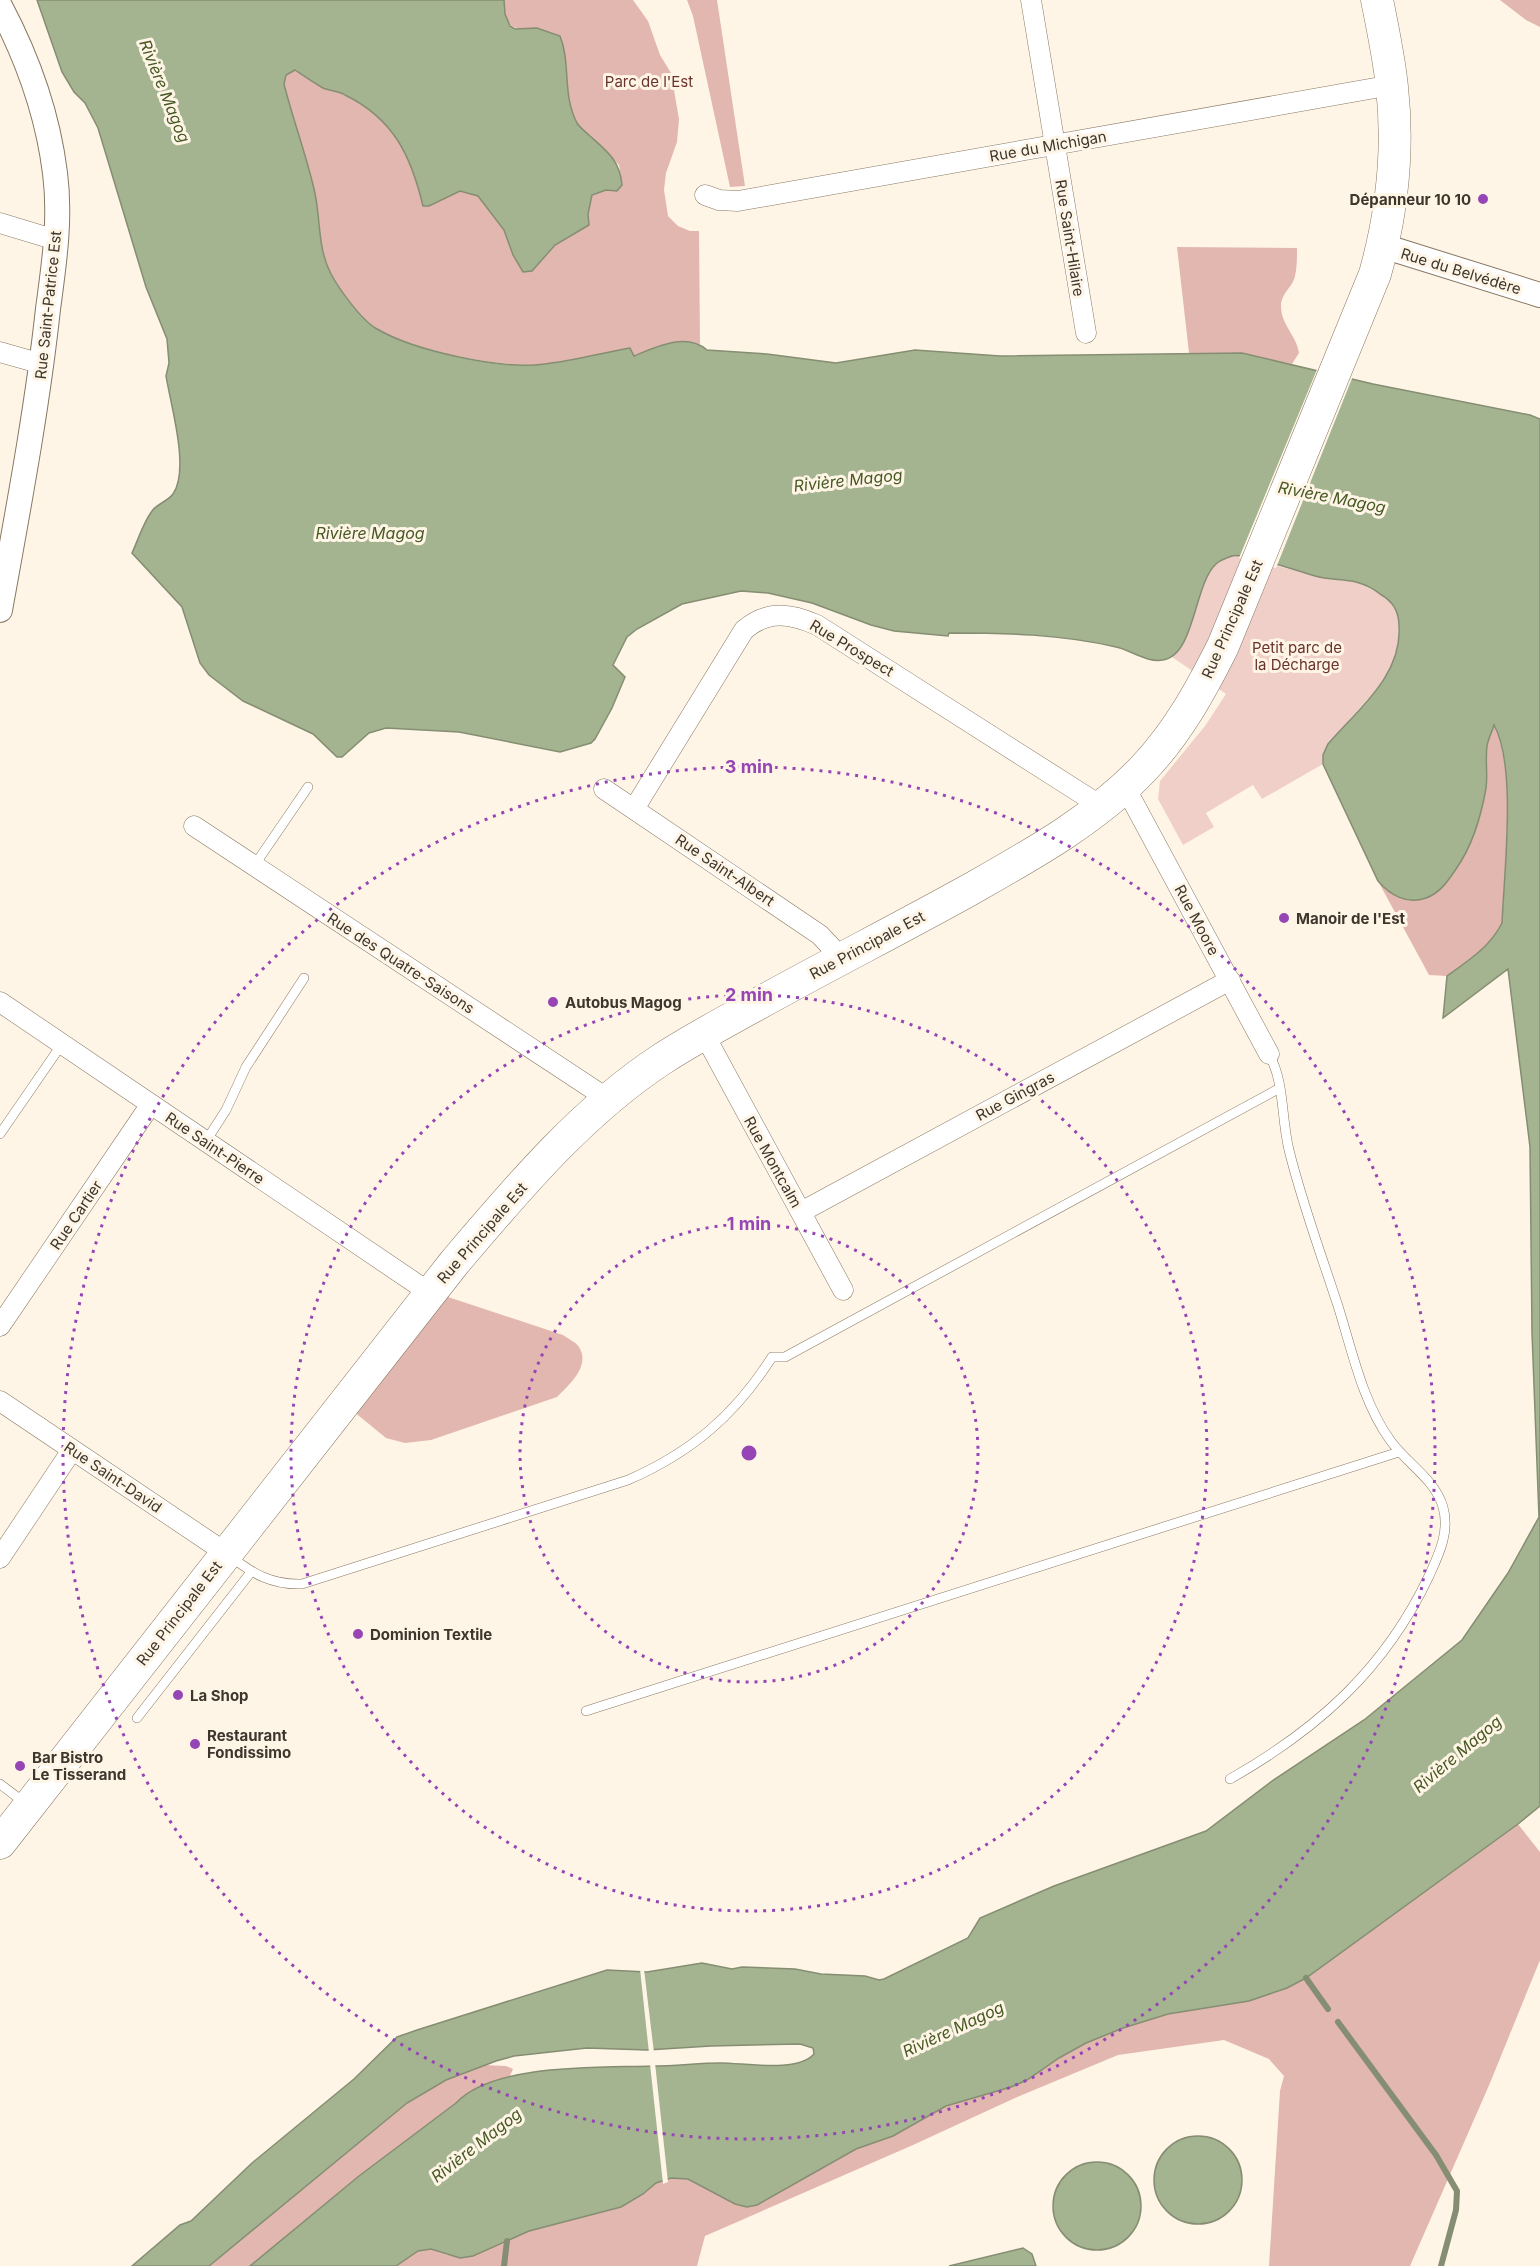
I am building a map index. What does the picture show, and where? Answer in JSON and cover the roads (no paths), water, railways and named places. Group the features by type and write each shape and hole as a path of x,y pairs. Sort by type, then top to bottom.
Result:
{"main road":[{"name":"Rue Principale Est","path":"0,1843 430,1293 511,1197 572,1134 608,1100 659,1060 1029,855 1125,787 1169,738 1203,686 1224,646 1364,304 1383,246 1392,195 1394,165 1392,85 1377,0"}],"street":[{"name":"Rue Saint-Hilaire","path":"1030,0 1086,333"},
{"name":"Rue Saint-Patrice Est","path":"0,6 32,80 51,143 56,186 56,240 42,364 0,610"},
{"name":"Rue du Michigan","path":"705,195 719,200 738,201 1392,85"},
{"path":"0,223 56,240"},
{"name":"Rue du Belvédère","path":"1383,246 1540,295"},
{"path":"0,352 42,364"},
{"name":"Rue Prospect","path":"634,809 744,630 760,619 779,615 817,624 1101,806"},
{"name":"Rue Moore","path":"1125,787 1269,1054"},
{"name":"Rue Saint-Albert","path":"604,789 820,935 839,959"},
{"name":"Rue des Quatre-Saisons","path":"194,826 608,1100"},
{"name":"Rue Gingras","path":"801,1212 1230,980"},
{"name":"Rue Saint-Pierre","path":"0,1002 430,1293"},
{"name":"Rue Montcalm","path":"704,1034 843,1290"},
{"name":"Rue Cartier","path":"0,1326 151,1104"},
{"name":"Rue Saint-David","path":"0,1401 226,1553"},
{"path":"0,1558 72,1449"}],"lane":[{"path":"254,866 308,787"},
{"path":"206,1141 226,1110 246,1067 304,978"},
{"path":"0,1134 62,1044"},
{"path":"1230,1779 1269,1757 1296,1738 1339,1702 1370,1670 1397,1634 1420,1596 1439,1555 1444,1539 1445,1523 1443,1506 1436,1491 1399,1452 1377,1420 1368,1399 1288,1149 1277,1069 1269,1054"},
{"path":"226,1553 251,1572 276,1583 302,1584 617,1483 650,1470 692,1445 723,1420 745,1396 772,1357 786,1358 1280,1088"},
{"path":"586,1711 1399,1452"},
{"path":"137,1718 251,1572"},
{"path":"0,1784 29,1806"}],"water":[{"name":"Rivière Magog","path":"37,0 504,0 505,14 510,26 515,29 537,28 560,36 572,112 580,127 616,163 622,185 617,191 606,190 592,195 588,214 589,225 555,245 532,271 523,272 513,255 504,230 478,196 460,191 429,206 423,206 406,155 388,127 376,115 345,95 323,88 295,70 286,75 284,84 311,176 323,254 331,274 351,304 371,325 413,345 459,357 527,365 566,361 630,348 634,356 661,345 680,342 690,342 707,350 767,354 836,363 915,350 1000,356 1242,353 1373,384 1530,415 1540,419 1540,1806 1306,1978 1287,1988 1249,2001 1168,2014 1123,2028 1086,2043 1027,2080 946,2106 893,2136 856,2149 757,2205 747,2207 735,2204 688,2179 671,2178 656,2183 621,2207 529,2231 473,2256 460,2258 431,2249 418,2251 396,2266 250,2266 359,2176 473,2090 495,2081 521,2074 577,2068 721,2063 783,2065 806,2060 814,2054 813,2048 800,2044 647,2050 587,2048 514,2056 446,2080 407,2103 209,2266 132,2266 180,2225 191,2221 252,2163 354,2079 397,2037 607,1970 647,1972 702,1963 732,1969 742,1967 795,1969 821,1974 884,1979 968,1938 980,1918 1054,1886 1206,1831 1272,1781 1364,1720 1462,1640 1508,1573 1539,1517 1532,1333 1530,1147 1508,969 1443,1018 1447,976 1485,946 1502,923 1507,792 1501,743 1494,725 1487,746 1486,788 1479,820 1462,860 1447,882 1440,890 1419,900 1399,897 1388,891 1378,881 1323,764 1323,755 1328,744 1386,677 1398,645 1399,622 1395,608 1385,597 1359,583 1320,577 1248,557 1225,558 1216,564 1209,574 1182,646 1174,655 1163,660 1145,658 1116,647 1054,637 970,633 949,633 948,636 894,631 812,603 768,593 741,591 682,604 627,637 613,665 625,677 612,708 595,739 591,743 560,752 459,732 386,728 369,733 342,757 337,757 313,734 243,701 209,675 200,663 182,607 132,553 149,516 173,494 178,483 180,454 166,376 169,363 167,339 146,287 98,128 85,103 74,92 62,72"},
{"path":"1198,2136 1215,2140 1229,2149 1238,2163 1242,2180 1238,2197 1229,2211 1215,2220 1198,2224 1181,2220 1167,2211 1158,2197 1154,2180 1158,2163 1167,2149 1181,2140"},
{"path":"1097,2162 1114,2166 1128,2175 1137,2189 1141,2206 1137,2223 1128,2237 1114,2246 1097,2250 1080,2246 1066,2237 1057,2223 1053,2206 1057,2189 1066,2175 1080,2166"},
{"path":"1023,2248 1032,2254 1036,2266 949,2266"}],"waterway":[{"path":"1306,1978 1328,2009"},
{"path":"1338,2022 1436,2155 1457,2191 1456,2210 1441,2266"},
{"path":"504,2266 507,2241"}],"place":[{"name":"Dépanneur 10 10","path":"1483,199"},
{"name":"Manoir de l'Est","path":"1284,918"},
{"name":"Autobus Magog","path":"553,1002"},
{"name":"Dominion Textile","path":"358,1634"},
{"name":"La Shop","path":"178,1695"},
{"name":"Restaurant Fondissimo","path":"195,1744"},
{"name":"Bar Bistro Le Tisserand","path":"20,1766"}],"park label":[{"name":"Parc de l'Est","path":"649,81"},
{"name":"Petit parc de la Décharge","path":"1297,656"}]}
